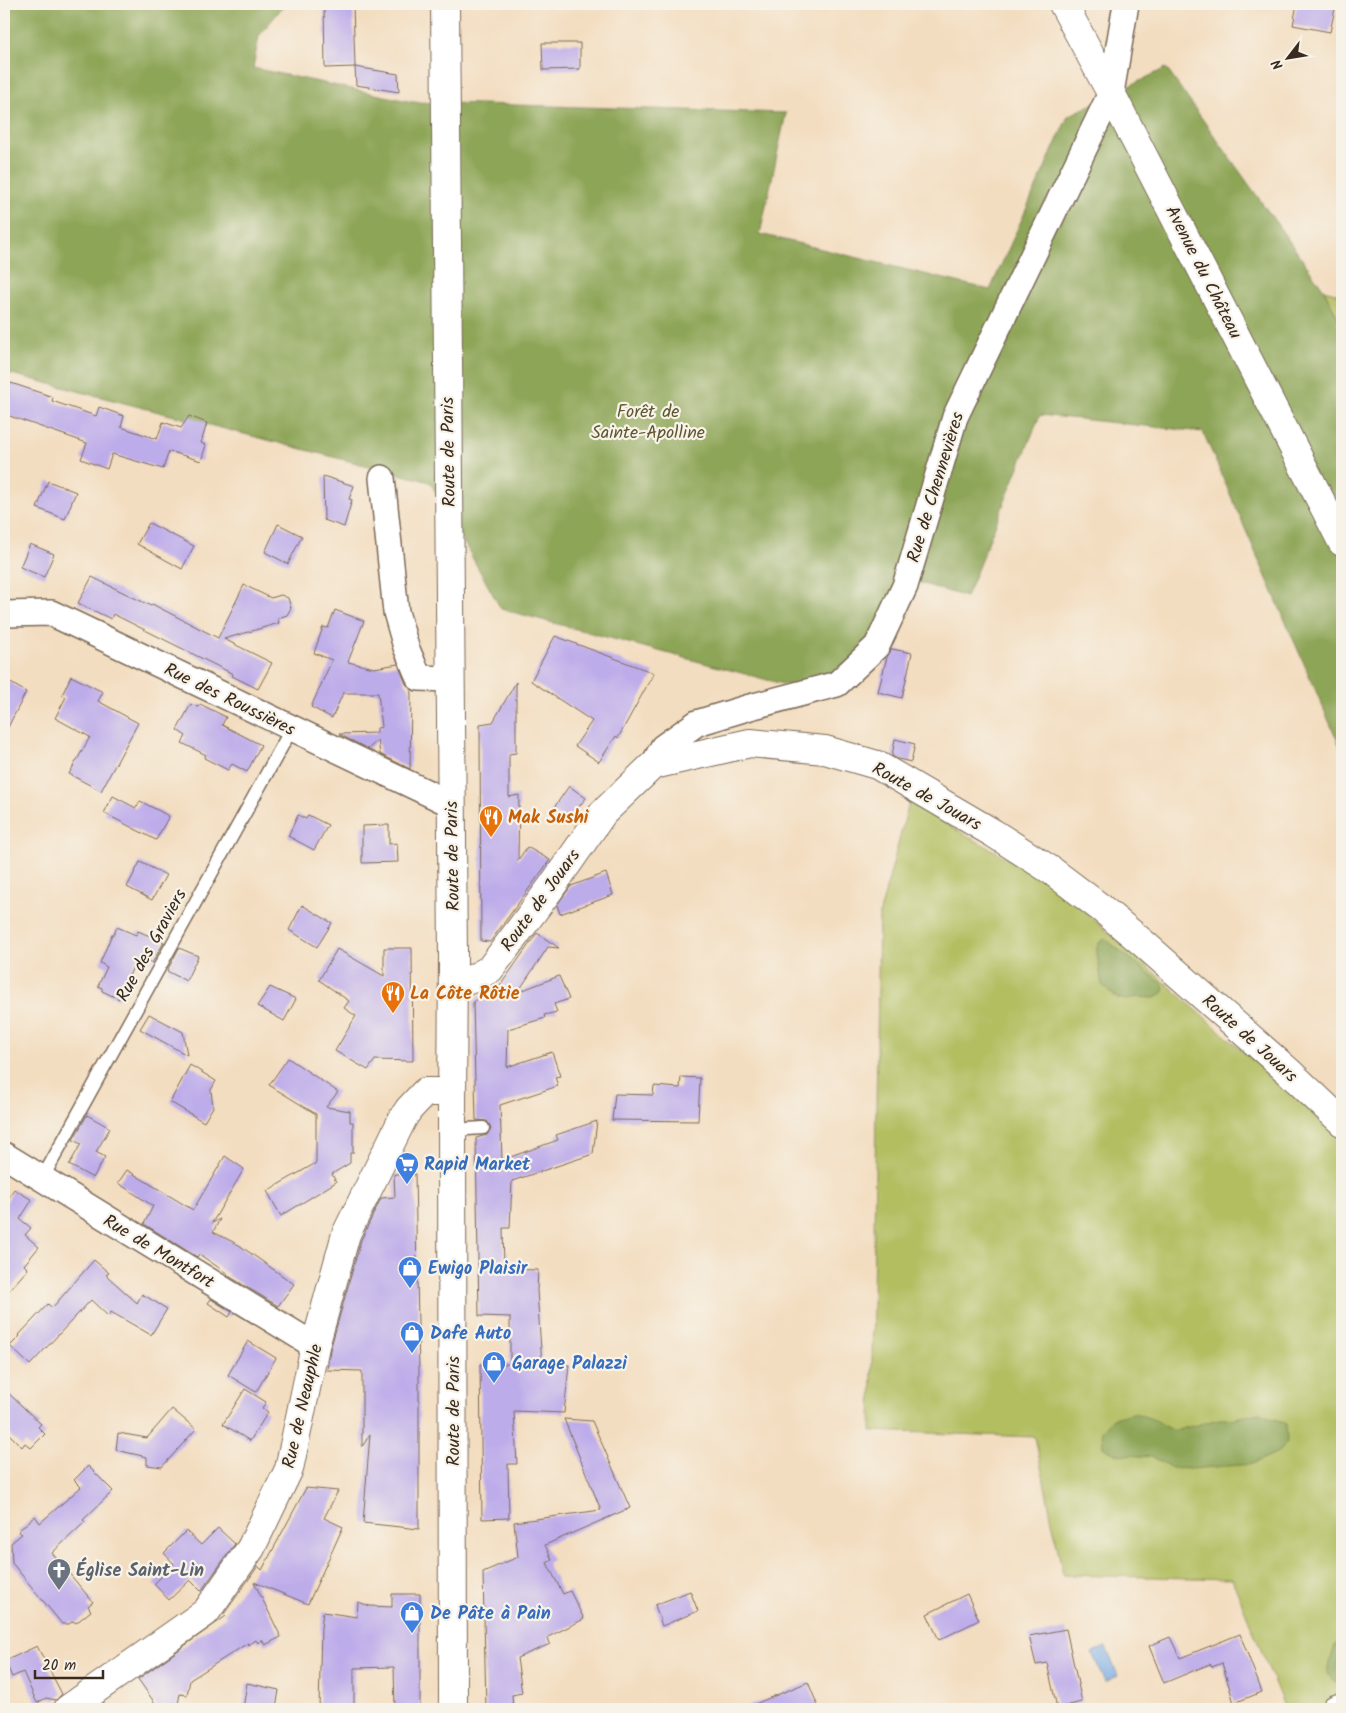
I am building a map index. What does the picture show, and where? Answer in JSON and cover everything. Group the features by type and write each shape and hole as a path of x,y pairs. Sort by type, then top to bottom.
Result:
{"main road":[{"name":"Route de Paris","path":"445,4 453,980 453,1709"},
{"name":"Avenue du Château","path":"1063,4 1111,93 1342,542"},
{"name":"Route de Jouars","path":"453,980 472,979 490,969 550,889 603,813 653,765 750,742 825,750 877,765 1052,871 1101,908 1288,1071 1342,1122"},
{"name":"Rue de Neauphle","path":"68,1709 206,1612 251,1548 289,1470 315,1346 346,1234 403,1118 425,1092 452,1092"},
{"path":"1336,1709 1342,1707"}],"street":[{"name":"Rue de Chennevières","path":"653,765 663,747 697,723 837,684 876,646 905,586 955,417 1111,93 1126,4"},
{"path":"382,478 396,612 406,647 419,678 451,679"},
{"name":"Rue des Roussières","path":"4,614 51,613 452,804"},
{"name":"Rue de Montfort","path":"4,1157 315,1346"}],"lane":[{"name":"Rue des Graviers","path":"42,1179 292,728"},
{"path":"452,1130 483,1128"}],"green space":[{"name":"Forêt de Sainte-Apolline","path":"4,4 285,4 259,36 253,68 413,102 786,113 760,234 990,290 1068,116 1166,68 1324,290 1342,326 1342,751 1203,432 1040,415 966,597 917,582 854,663 805,690 501,609 430,482 4,372"},
{"path":"1324,290 1342,295 1342,326"},
{"path":"909,803 1055,885 1342,1139 1342,1641 1335,1645 1327,1674 1342,1687 1342,1709 1285,1709 1232,1579 1063,1575 1035,1437 871,1431 879,916"},
{"path":"1105,939 1163,984 1164,992 1155,998 1137,997 1126,1000 1118,998 1108,991 1102,985 1097,954 1099,943"},
{"path":"1134,1413 1155,1420 1174,1431 1219,1419 1230,1419 1260,1413 1286,1424 1287,1442 1280,1451 1252,1464 1190,1469 1172,1468 1153,1457 1115,1454 1103,1446 1102,1431 1113,1418"},
{"path":"1342,1641 1342,1687 1327,1674 1335,1645"}],"water":[{"path":"1106,1647 1118,1676 1105,1682 1092,1653"}],"building":[{"path":"324,4 353,4 355,67 325,68"},
{"path":"1297,4 1336,4 1330,32 1293,25"},
{"path":"542,43 580,43 580,69 543,70"},
{"path":"355,67 398,74 399,92 356,85"},
{"path":"4,383 10,385 11,383 53,397 52,401 96,416 99,407 124,416 121,427 157,439 163,422 181,428 189,416 207,423 201,443 206,445 201,461 169,451 163,469 112,454 107,469 81,459 87,443 4,414"},
{"path":"323,476 354,486 349,499 352,500 344,527 324,520"},
{"path":"48,481 76,492 65,519 37,508"},
{"path":"149,523 194,546 182,569 137,544"},
{"path":"278,524 302,536 288,564 265,552"},
{"path":"30,544 54,554 44,577 20,567"},
{"path":"92,577 151,606 152,604 218,638 244,585 271,598 281,595 288,598 291,608 287,615 278,618 279,623 224,639 272,663 258,689 232,676 233,674 113,614 111,619 78,603"},
{"path":"335,610 364,621 348,662 374,668 398,664 406,684 410,688 410,769 380,754 378,740 368,749 339,734 377,733 377,728 382,727 378,693 343,693 332,718 311,707 332,660 314,653 323,627 328,628"},
{"path":"555,636 654,673 618,738 616,736 599,762 575,746 592,721 531,681"},
{"path":"892,649 912,653 902,698 878,692 887,657"},
{"path":"71,676 103,692 98,701 138,723 101,791 69,774 90,737 55,718 66,697 62,695"},
{"path":"4,679 26,692 4,735"},
{"path":"516,682 516,753 509,754 509,797 519,795 518,860 527,847 550,860 490,942 481,941 480,724 493,722"},
{"path":"191,704 198,707 200,704 226,717 222,725 261,745 247,772 232,764 228,770 204,758 206,755 182,743 186,736 177,730"},
{"path":"895,739 915,744 911,762 892,756"},
{"path":"569,786 586,798 568,820 551,812"},
{"path":"113,796 136,808 140,801 169,816 156,840 104,813"},
{"path":"298,815 306,819 308,815 328,825 314,850 288,836"},
{"path":"389,825 389,844 397,843 398,862 362,863 362,826"},
{"path":"140,862 166,875 152,900 127,887"},
{"path":"606,873 613,895 560,914 557,905 571,886"},
{"path":"302,905 332,923 317,947 289,930"},
{"path":"117,927 136,935 138,931 164,942 152,963 143,958 141,962 136,960 119,999 102,991 102,988 98,986 107,967 100,963 112,934 114,934"},
{"path":"537,933 559,948 548,947 518,992 559,976 569,999 554,1004 557,1012 544,1015 545,1018 508,1029 507,1067 552,1052 560,1076 555,1077 558,1086 500,1105 502,1160 558,1140 556,1135 597,1121 593,1154 512,1181 510,1228 503,1228 504,1269 538,1270 537,1290 542,1365 569,1365 564,1413 514,1411 517,1464 508,1464 509,1518 482,1519 480,1364 510,1364 510,1317 479,1316 476,1138 487,1135 491,1128 487,1121 476,1120 473,1003 479,996 495,993"},
{"path":"179,948 198,956 186,981 167,971"},
{"path":"384,948 412,948 413,1061 375,1060 368,1070 335,1051 356,1016 344,1008 349,1001 319,980 337,949 384,976"},
{"path":"270,987 296,999 284,1021 257,1006"},
{"path":"149,1014 183,1032 187,1055 140,1029"},
{"path":"288,1058 338,1092 326,1107 350,1111 350,1122 353,1122 353,1153 350,1153 350,1163 332,1174 336,1182 281,1216 267,1191 316,1163 316,1114 269,1085"},
{"path":"190,1065 216,1081 211,1090 213,1107 204,1122 170,1102"},
{"path":"681,1077 700,1078 698,1121 612,1120 615,1094 653,1095 654,1086 680,1088"},
{"path":"87,1115 110,1128 96,1152 105,1157 93,1178 69,1165 81,1144 73,1140"},
{"path":"225,1156 244,1169 212,1223 220,1219 213,1232 239,1245 294,1284 278,1306 227,1275 199,1254 197,1257 144,1224 153,1206 118,1183 127,1170 193,1210"},
{"path":"394,1174 415,1174 419,1372 419,1529 363,1523 370,1434 362,1447 362,1371 327,1370 330,1350 361,1240 381,1198 395,1197"},
{"path":"14,1189 32,1200 20,1219 31,1228 25,1235 39,1247 24,1265 28,1269 4,1296 4,1206"},
{"path":"94,1260 109,1273 106,1275 137,1303 142,1294 167,1309 151,1335 111,1312 108,1316 91,1300 30,1365 10,1346 48,1304 52,1308"},
{"path":"211,1299 232,1312 229,1317 208,1303"},
{"path":"248,1341 276,1358 256,1392 228,1375"},
{"path":"4,1389 41,1424 38,1427 45,1434 31,1448 25,1443 22,1447 4,1429"},
{"path":"245,1389 266,1402 262,1408 268,1412 250,1441 223,1424"},
{"path":"172,1409 196,1429 162,1467 147,1465 147,1457 116,1450 118,1433 147,1438"},
{"path":"564,1419 592,1421 630,1508 545,1545 552,1560 547,1563 563,1594 570,1591 584,1619 548,1637 550,1644 517,1658 522,1693 512,1695 513,1709 486,1709 483,1572 518,1557 514,1522 601,1510"},
{"path":"88,1466 113,1491 83,1520 85,1522 52,1553 93,1602 88,1606 91,1611 76,1623 73,1621 69,1624 62,1624 12,1563 11,1543 22,1534 18,1531 35,1516 40,1523 81,1487 74,1480"},
{"path":"306,1488 338,1491 324,1518 343,1527 308,1604 254,1582 281,1637 265,1645 262,1640 258,1643 256,1640 249,1645 248,1643 190,1680 187,1695 180,1694 177,1709 159,1709 138,1679 226,1616 224,1614 258,1566 262,1570"},
{"path":"218,1528 235,1544 201,1591 190,1580 169,1600 154,1584 174,1564 164,1553 186,1531 201,1545"},
{"path":"690,1591 698,1611 662,1626 655,1605"},
{"path":"392,1594 420,1594 420,1709 395,1709 394,1667 354,1668 354,1709 319,1709 323,1612 357,1617 358,1602 370,1606 392,1607"},
{"path":"967,1594 979,1620 939,1640 927,1614"},
{"path":"1066,1629 1082,1702 1057,1708 1047,1663 1036,1665 1029,1636"},
{"path":"1240,1634 1262,1692 1234,1703 1222,1663 1212,1667 1210,1664 1164,1683 1149,1646 1170,1637 1180,1658"},
{"path":"37,1646 62,1694 56,1700 46,1698 37,1703 23,1672 12,1677 5,1661"},
{"path":"808,1682 819,1709 743,1709"},
{"path":"247,1683 279,1690 276,1709 243,1709"}],"place":[{"name":"Mak Sushi","path":"491,838"},
{"name":"La Côte Rôtie","path":"393,1014"},
{"name":"Rapid Market","path":"407,1185"},
{"name":"Ewigo Plaisir","path":"410,1289"},
{"name":"Dafe Auto","path":"412,1354"},
{"name":"Garage Palazzi","path":"494,1384"},
{"name":"Église Saint-Lin","path":"59,1591"},
{"name":"De Pâte à Pain","path":"412,1634"}]}
